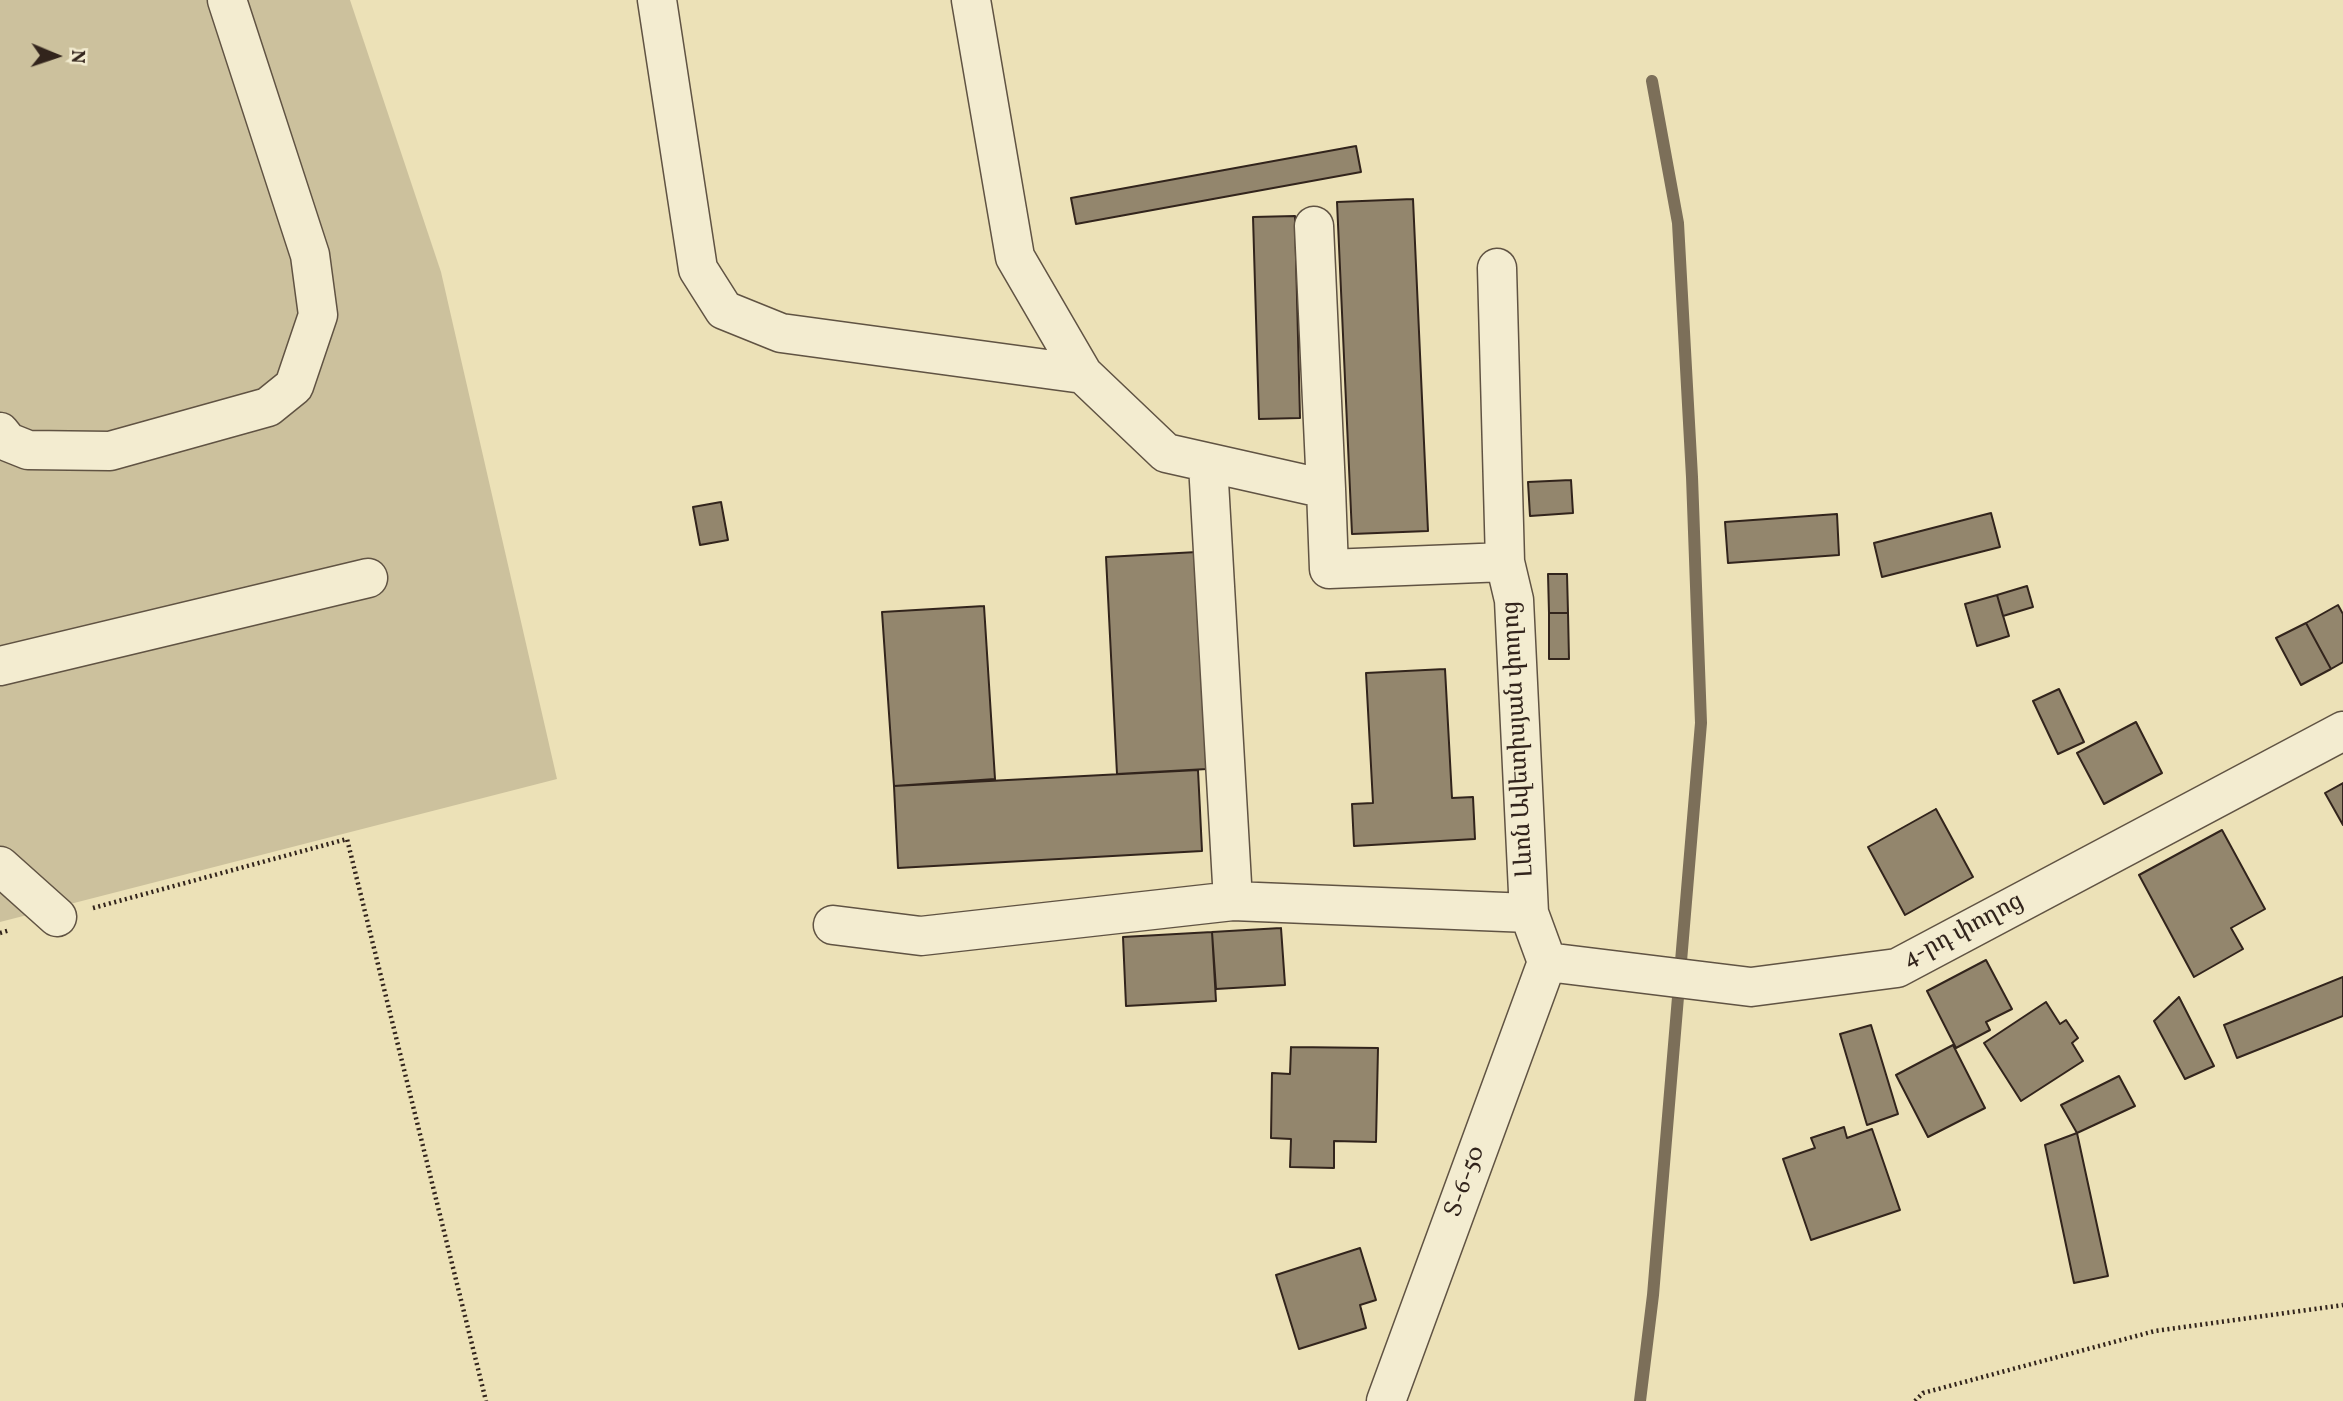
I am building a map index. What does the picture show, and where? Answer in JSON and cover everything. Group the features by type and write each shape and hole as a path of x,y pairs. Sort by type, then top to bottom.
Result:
{"street":[{"path":"3,439 28,450 110,452 268,407 294,386 318,315 310,255 227,0"},
{"path":"657,0 698,269 724,310 780,333 1083,374"},
{"path":"971,0 1015,257 1083,374 1166,453 1326,489"},
{"path":"1314,226 1329,569 1504,562"},
{"name":"Լևոն Ավետիսյան փողոց","path":"1497,268 1504,562 1514,600 1529,913 1563,964"},
{"path":"1208,464 1233,901"},
{"path":"0,666 368,578"},
{"name":"4-րդ փողոց","path":"1563,964 1751,987 1897,968 2343,731"},
{"path":"0,866 57,917"},
{"path":"833,925 921,936 1233,901 1529,913"},
{"name":"Տ-6-50","path":"1386,1401 1563,964"}],"path":[{"path":"0,933 347,839 486,1401"},
{"path":"1915,1401 1923,1394 2155,1331 2343,1305"}],"shaded area":[{"path":"0,0 350,0 441,272 557,779 0,922"}],"building":[{"path":"1356,146 1361,172 1076,224 1071,198"},
{"path":"1413,199 1428,531 1352,534 1337,202"},
{"path":"1295,216 1300,418 1259,419 1253,217"},
{"path":"1571,480 1573,513 1530,516 1528,482"},
{"path":"721,502 728,540 700,545 693,507"},
{"path":"1991,513 2000,547 1882,577 1874,543"},
{"path":"1837,514 1839,555 1728,563 1725,522"},
{"path":"1197,552 1207,769 1117,774 1106,557"},
{"path":"1548,574 1567,574 1568,613 1549,613"},
{"path":"2027,586 2033,607 2003,616 1997,595"},
{"path":"1997,595 2009,636 1977,646 1965,604"},
{"path":"2338,605 2343,614 2343,662 2331,669 2306,623"},
{"path":"984,606 995,779 894,786 882,612"},
{"path":"1549,613 1568,613 1569,659 1549,659"},
{"path":"2306,623 2331,669 2301,685 2276,638"},
{"path":"1445,669 1452,798 1473,797 1475,839 1354,846 1352,804 1373,803 1366,673"},
{"path":"2059,689 2084,742 2058,754 2033,701"},
{"path":"2136,722 2162,773 2104,804 2077,753"},
{"path":"1198,770 1202,851 898,868 894,786"},
{"path":"2343,783 2343,825 2325,793"},
{"path":"1936,809 1973,877 1905,915 1868,847"},
{"path":"2222,830 2265,909 2231,928 2243,949 2194,977 2139,875"},
{"path":"1281,928 1285,985 1216,989 1212,932"},
{"path":"1212,932 1216,1001 1126,1006 1123,937"},
{"path":"1986,960 2012,1009 1986,1022 1990,1030 1956,1048 1927,991"},
{"path":"2343,977 2343,1016 2237,1058 2224,1025"},
{"path":"2179,997 2214,1066 2185,1079 2154,1021"},
{"path":"2046,1002 2060,1024 2066,1020 2078,1038 2072,1043 2083,1061 2021,1101 1984,1043"},
{"path":"1871,1025 1898,1114 1867,1125 1840,1034"},
{"path":"1953,1045 1985,1108 1928,1137 1896,1075"},
{"path":"1291,1047 1378,1048 1376,1142 1334,1141 1334,1168 1290,1167 1291,1139 1271,1138 1272,1073 1290,1074"},
{"path":"2119,1076 2135,1106 2077,1133 2061,1105"},
{"path":"1844,1127 1847,1138 1872,1129 1900,1210 1811,1240 1783,1159 1815,1148 1811,1138"},
{"path":"2077,1133 2108,1276 2074,1283 2045,1145"},
{"path":"1360,1248 1376,1300 1360,1305 1366,1328 1299,1349 1276,1275"}],"waterway":[{"path":"1640,1401 1653,1295 1701,723 1692,477 1678,223 1652,81"}]}
